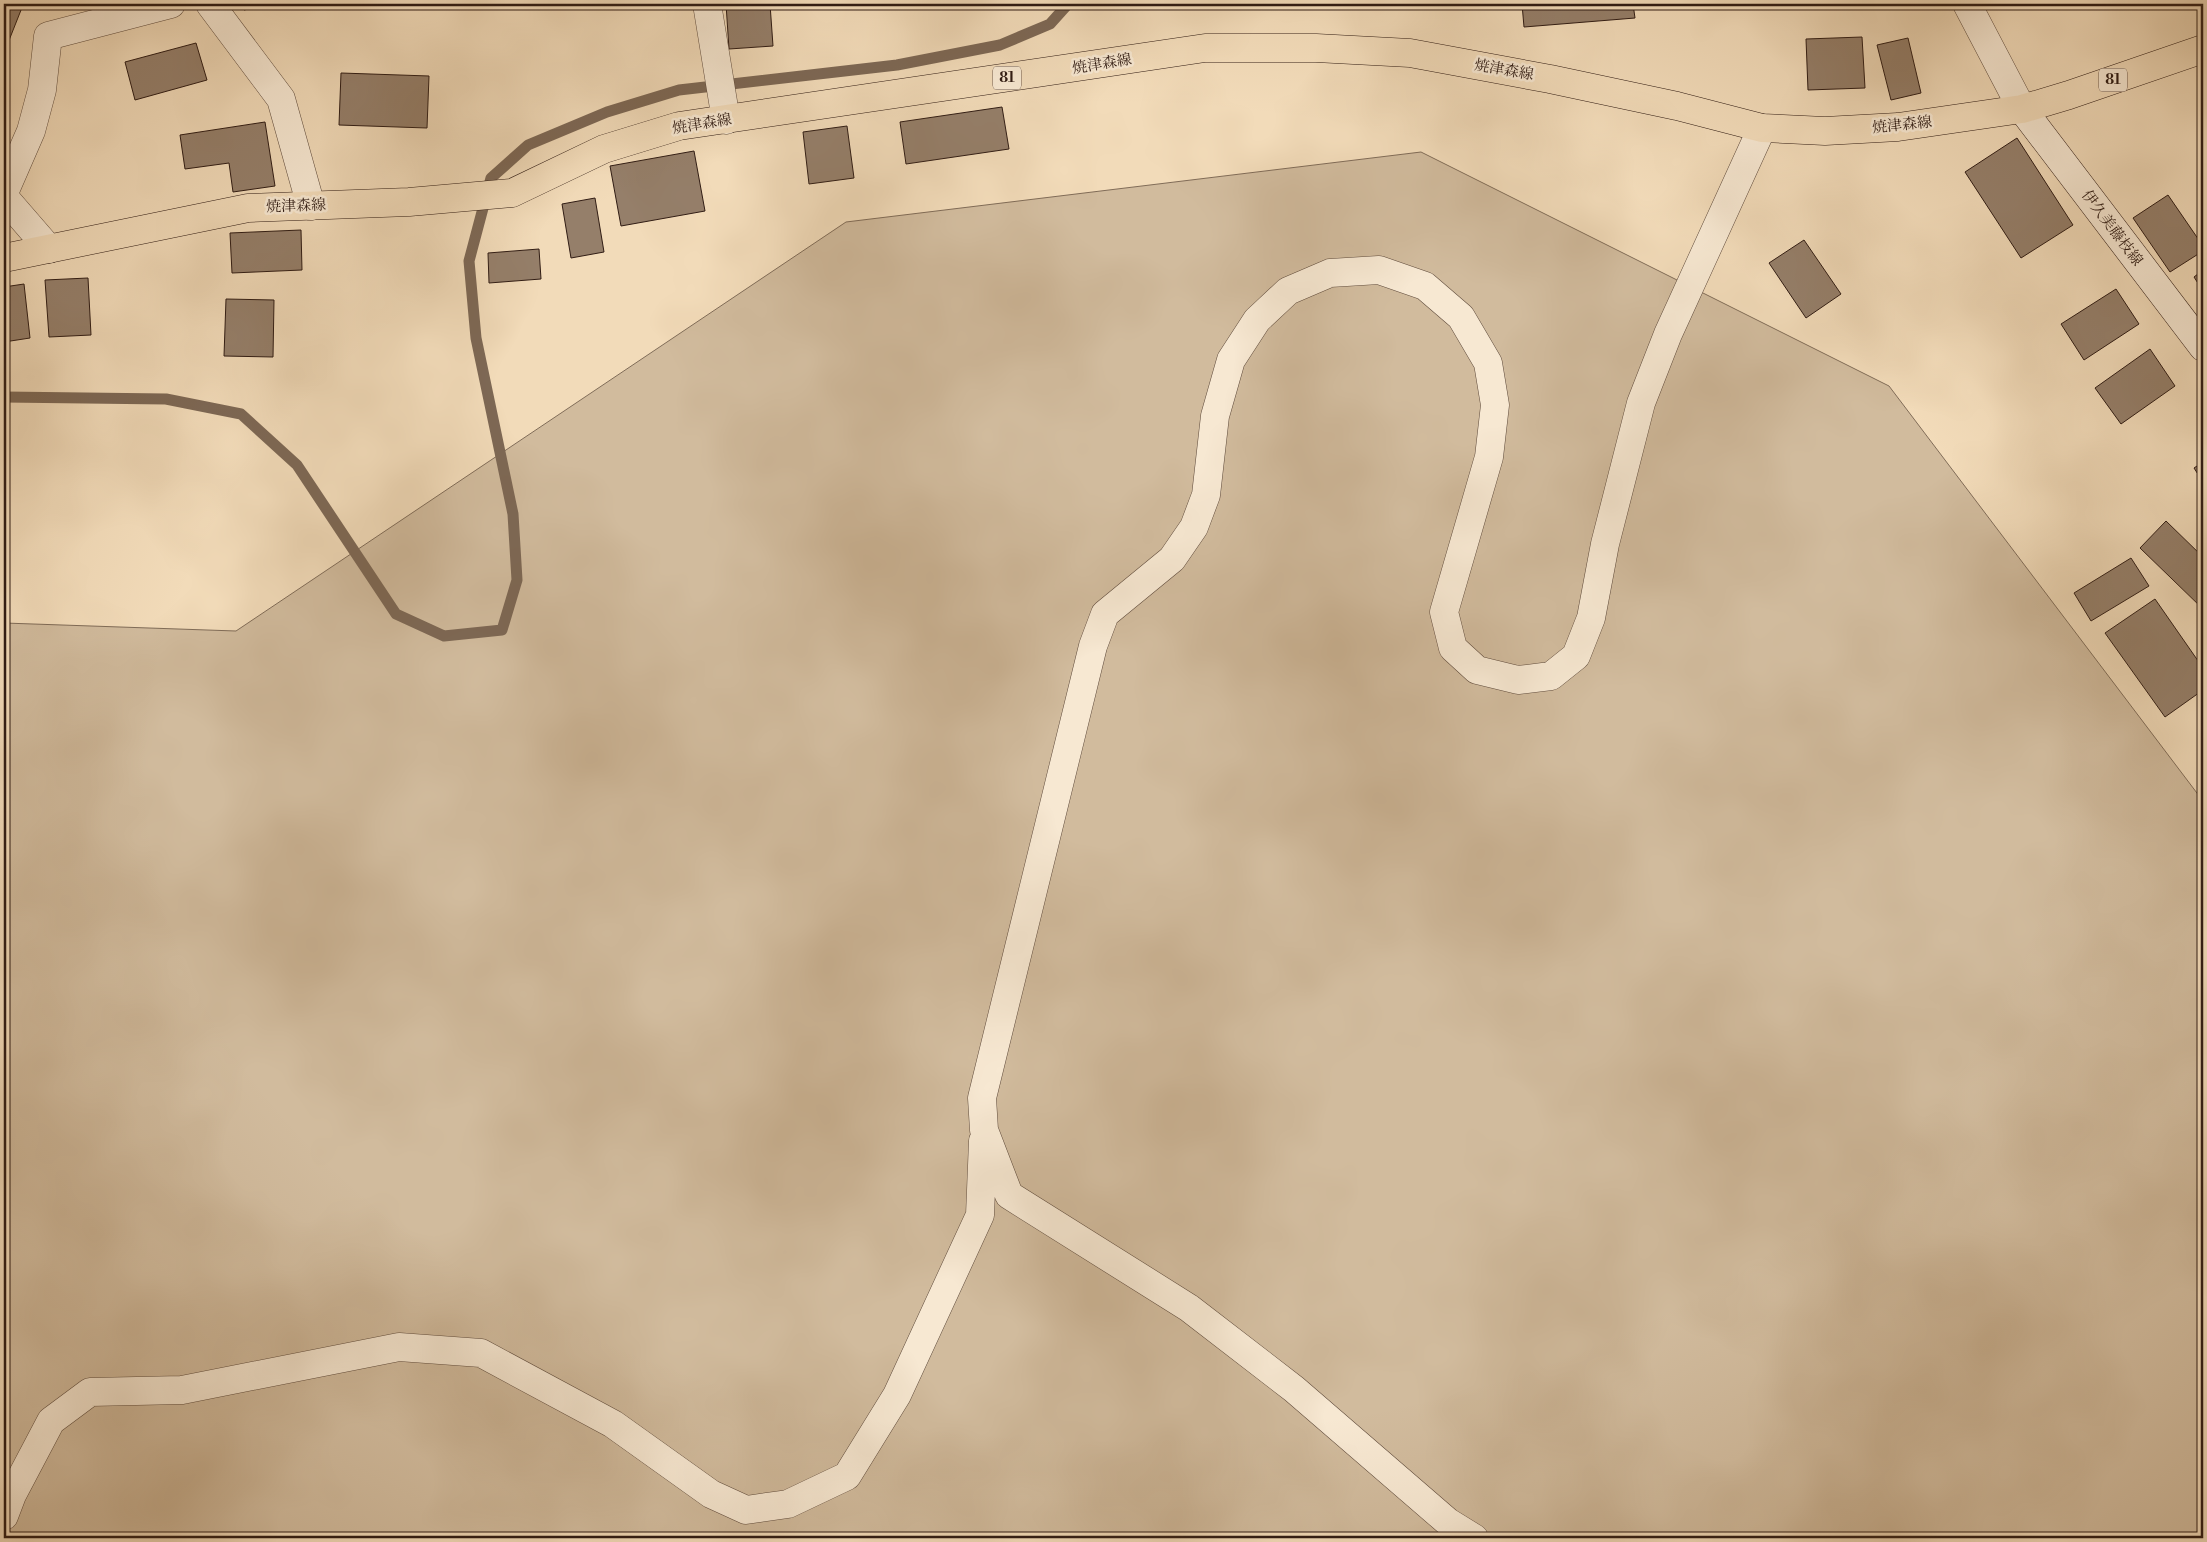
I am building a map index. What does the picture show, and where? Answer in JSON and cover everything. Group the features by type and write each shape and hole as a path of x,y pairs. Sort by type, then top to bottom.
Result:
{"main road":[{"name":"焼津森線","path":"4,258 248,208 409,202 512,193 604,149 679,126 1205,48 1316,48 1410,53 1550,79 1677,106 1762,128 1825,131 1898,127 2022,109 2203,49"}],"street":[{"path":"4,193 30,131 38,106 42,90 48,36 171,4"},
{"path":"210,4 281,99 311,206"},
{"path":"707,4 726,120"},
{"name":"伊久美藤枝線","path":"1967,4 2022,109 2203,348"},
{"path":"4,1516 12,1495 51,1421 90,1392 182,1390 399,1347 481,1352 613,1424 711,1494 746,1510 788,1504 847,1476 897,1395 980,1215 984,1130 982,1098 1094,646 1105,614 1172,559 1194,527 1206,496 1215,416 1230,360 1256,320 1288,291 1330,273 1380,270 1424,286 1460,317 1488,363 1494,405 1489,458 1444,612 1453,648 1477,670 1518,680 1551,676 1576,656 1591,618 1605,544 1641,403 1668,334 1762,128"},
{"path":"4,197 49,249"},
{"path":"984,1130 1009,1196 1189,1308 1294,1389 1448,1522 1474,1538"}],"shaded area":[{"path":"1421,152 1889,386 2203,801 2203,1538 4,1538 4,623 236,631 846,222"}],"building":[{"path":"4,4 23,5 4,53"},
{"path":"242,4 270,4 244,10"},
{"path":"726,4 770,4 773,46 729,49"},
{"path":"1522,4 1633,4 1635,18 1524,27"},
{"path":"1862,37 1865,88 1808,90 1806,39"},
{"path":"1908,38 1921,93 1891,100 1877,45"},
{"path":"196,43 207,80 135,100 125,62"},
{"path":"341,73 429,76 427,128 339,125"},
{"path":"1002,107 1009,149 906,164 900,122"},
{"path":"265,122 275,186 233,192 229,163 185,169 180,135"},
{"path":"847,126 854,178 809,184 803,132"},
{"path":"2017,138 2073,225 2021,258 1965,172"},
{"path":"694,151 705,211 621,226 610,166"},
{"path":"2168,195 2203,246 2203,251 2170,272 2133,218"},
{"path":"595,198 604,252 571,258 562,204"},
{"path":"301,230 302,270 232,273 230,233"},
{"path":"1804,240 1841,294 1806,318 1769,263"},
{"path":"539,249 541,279 489,283 488,253"},
{"path":"2203,270 2203,291 2194,277"},
{"path":"88,278 91,335 49,337 45,280"},
{"path":"24,284 30,338 4,342 4,287"},
{"path":"2116,289 2139,324 2084,360 2061,324"},
{"path":"226,299 274,300 273,357 224,356"},
{"path":"2150,349 2175,386 2121,424 2095,388"},
{"path":"2203,462 2203,482 2194,468"},
{"path":"2166,521 2203,557 2203,609 2140,548"},
{"path":"2131,558 2149,586 2091,621 2074,593"},
{"path":"2155,599 2203,668 2203,690 2165,717 2105,633"}],"waterway":[{"path":"4,397 166,399 241,414 297,465 396,614 444,636 502,630 517,580 513,514 476,338 469,261 491,178 528,145 607,112 679,90 897,65 1000,45 1050,24 1068,4"}]}
